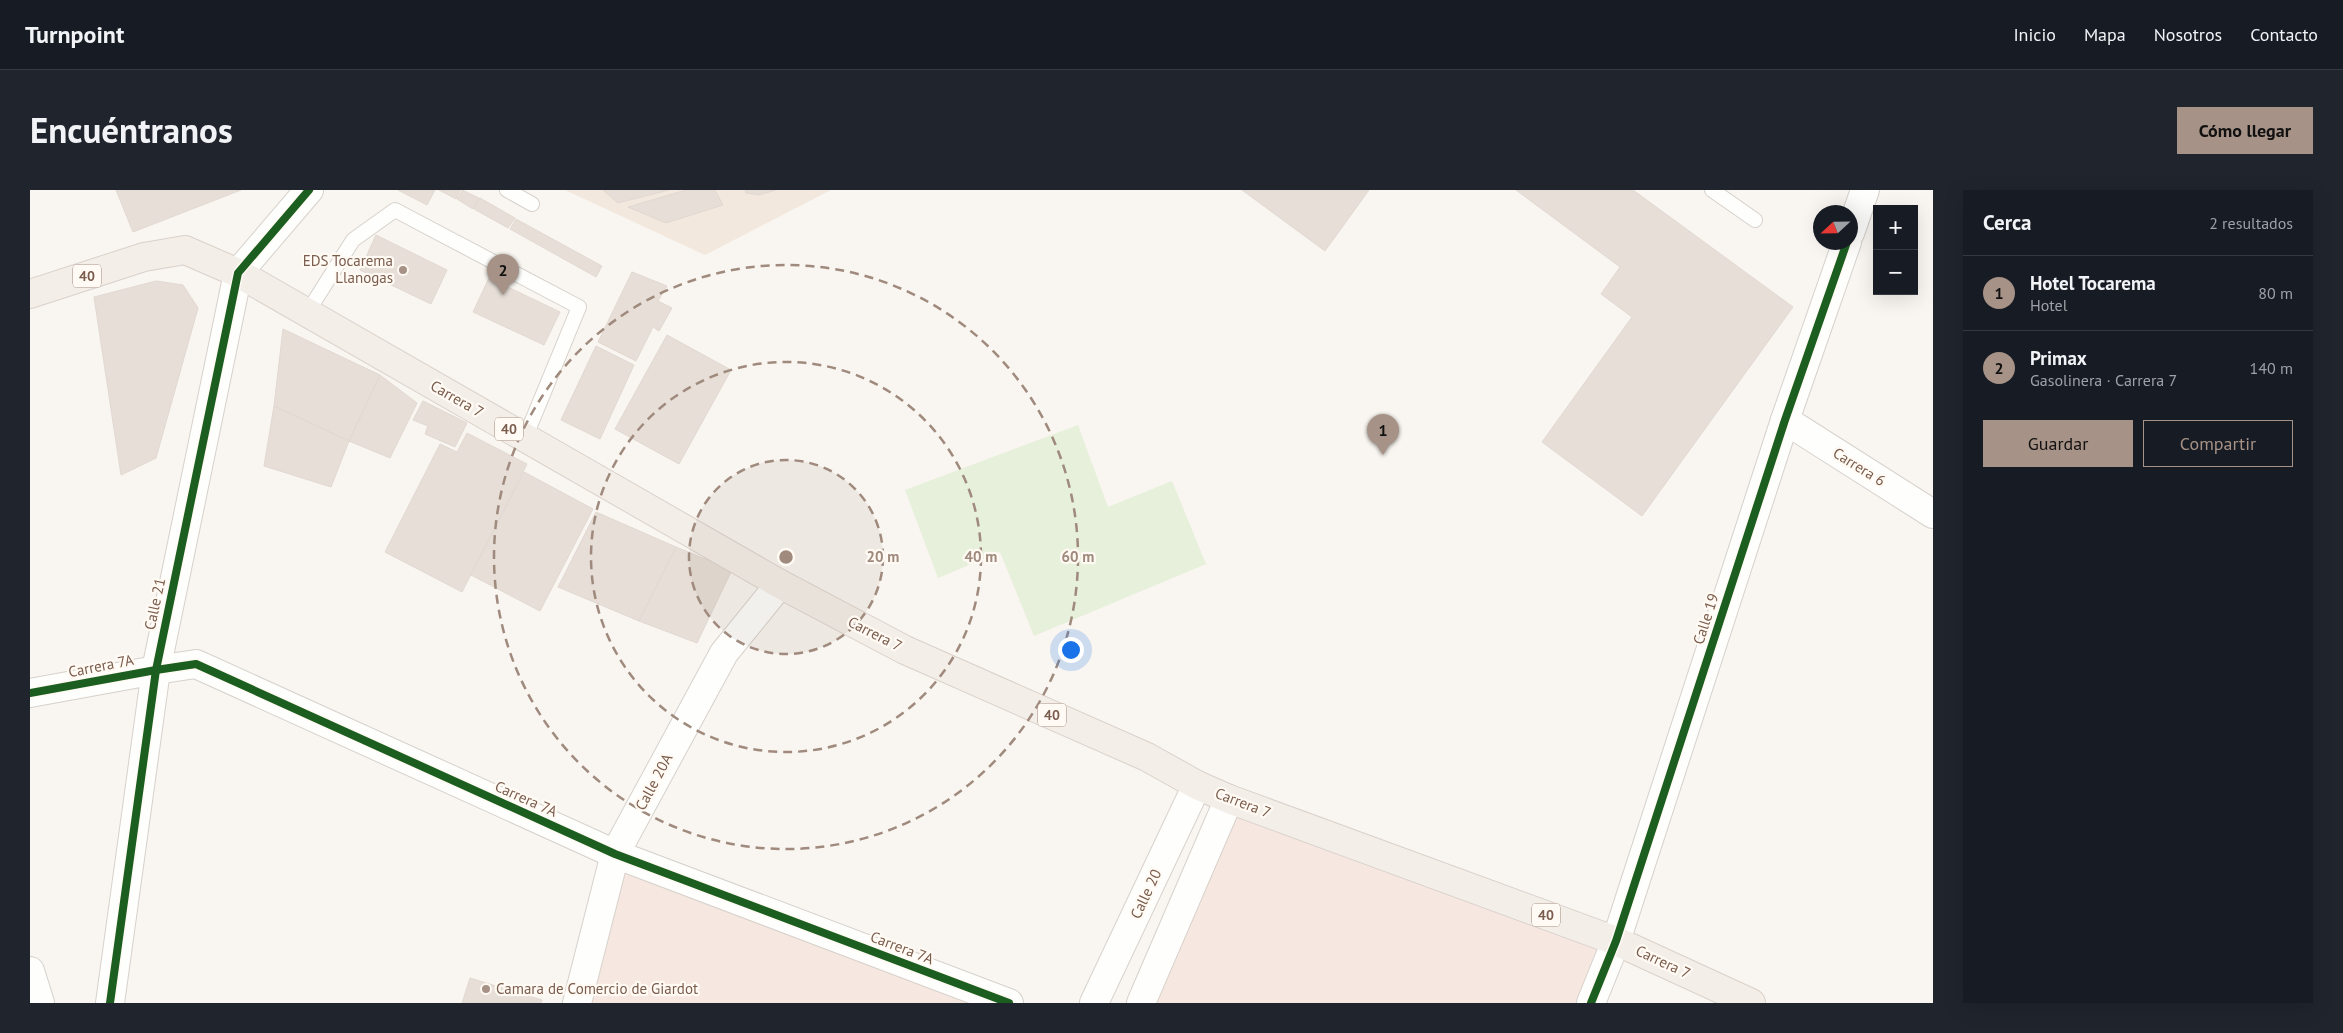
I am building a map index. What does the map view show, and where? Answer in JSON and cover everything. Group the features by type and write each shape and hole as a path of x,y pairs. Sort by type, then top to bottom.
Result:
{"main road":[{"name":"Carrera 7","path":"30,294 144,257 185,250 238,273 780,584 905,650 1147,757 1198,785 1229,799 1616,941 1751,1003"}],"street":[{"path":"238,273 309,190"},
{"path":"1858,212 1866,190"},
{"name":"Calle 19","path":"1591,1003 1616,941 1785,420 1844,250"},
{"name":"Calle 21","path":"110,1003 156,670 238,273"},
{"name":"Carrera 6","path":"1785,420 1933,514"},
{"name":"Calle 20A","path":"577,1003 615,854 724,653 780,584"},
{"name":"Carrera 7A","path":"30,694 196,664 615,854 1009,1003"},
{"name":"Calle 20","path":"1094,1003 1198,785"},
{"path":"1141,1003 1229,799"},
{"path":"30,971 40,1003"}],"lane":[{"path":"507,190 532,204"},
{"path":"1712,190 1755,220"},
{"path":"307,313 353,240 394,210 579,307 525,438"}],"shaded area":[{"path":"565,190 831,190 705,255"},
{"path":"1229,799 1616,941 1591,1003 1141,1003"},
{"path":"615,854 1009,1003 577,1003"}],"green space":[{"path":"1078,425 1108,507 1172,481 1206,564 1034,636 1000,552 938,578 905,490"}],"building":[{"path":"116,190 241,190 133,232"},
{"path":"398,190 435,190 427,205"},
{"path":"439,190 460,190 456,199"},
{"path":"462,190 479,198 473,209 457,199"},
{"path":"603,190 669,190 618,203"},
{"path":"686,190 715,190 723,205 666,223 628,207"},
{"path":"745,190 776,190 759,195 746,193"},
{"path":"1242,190 1369,190 1325,251"},
{"path":"1516,190 1633,190 1793,307 1642,516 1542,442 1632,317 1601,294 1620,267"},
{"path":"480,198 515,218 508,228 474,209"},
{"path":"516,219 602,266 596,277 510,229"},
{"name":"EDS Tocarema Llanogas","path":"376,235 447,270 431,304 360,270"},
{"path":"632,272 667,286 658,301 672,308 659,331 653,327 636,361 598,342"},
{"path":"489,278 560,312 544,345 473,312"},
{"path":"156,281 183,285 198,308 156,458 121,475 94,297"},
{"path":"283,329 380,375 349,441 274,406"},
{"path":"667,335 731,370 679,464 615,429"},
{"path":"596,346 634,365 600,439 561,420"},
{"path":"380,375 417,403 390,458 349,441"},
{"path":"423,401 467,423 455,447 425,434 428,426 413,420"},
{"path":"274,406 349,441 331,487 264,466"},
{"path":"467,433 527,464 462,592 385,552 440,444 457,452"},
{"path":"524,472 593,509 540,611 471,575"},
{"path":"596,512 676,547 639,621 558,587"},
{"path":"676,547 732,570 697,643 639,621"},
{"name":"Camara de Comercio de Giardot","path":"470,978 542,1000 541,1003 462,1003"}],"cycle path":[{"path":"110,1003 156,670 238,273 309,190"},
{"path":"1591,1003 1616,941 1785,420 1844,250"},
{"path":"30,693 196,664 615,854 1009,1003"}],"place":[{"name":"EDS Tocarema Llanogas","path":"403,270"},
{"name":"Primax","path":"503,295"},
{"name":"Hotel Tocarema","path":"1383,455"},
{"name":"Camara de Comercio de Giardot","path":"486,989"}]}
